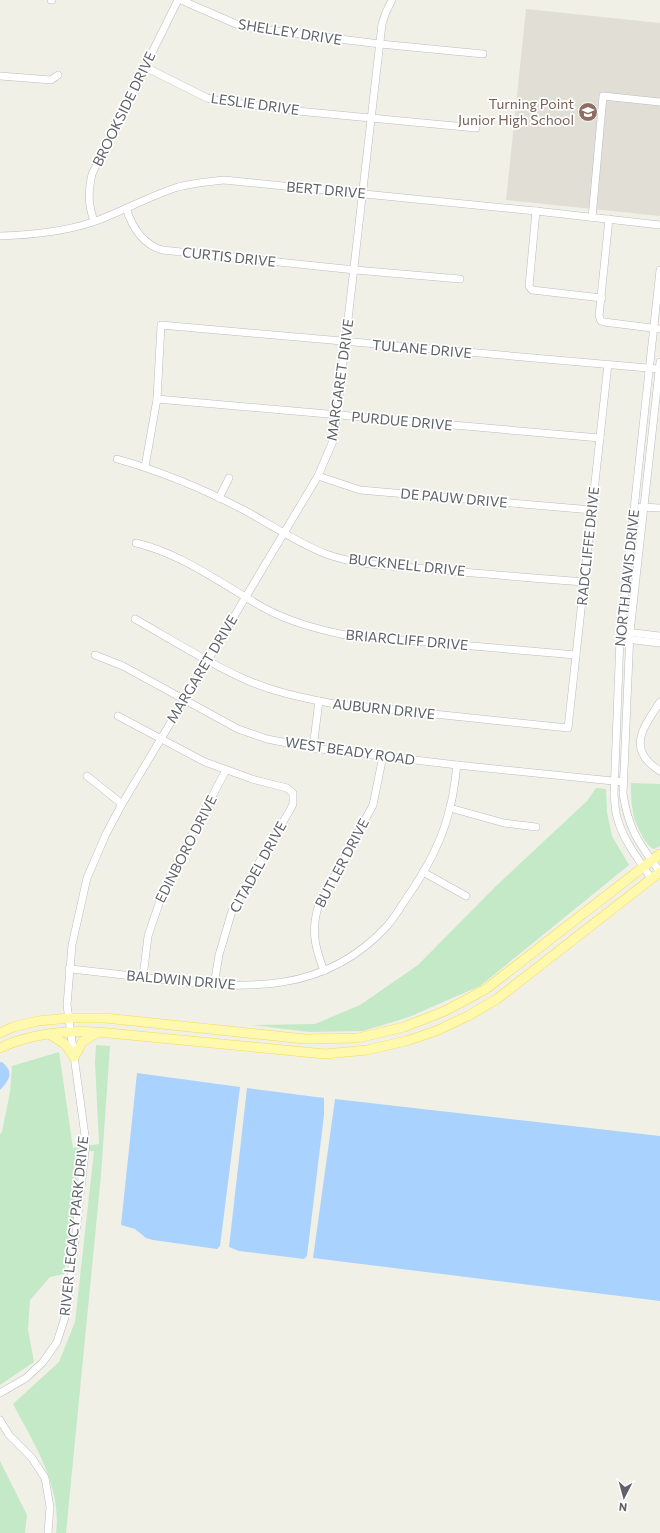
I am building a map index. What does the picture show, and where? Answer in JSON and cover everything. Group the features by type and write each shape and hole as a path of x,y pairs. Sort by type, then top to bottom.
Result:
{"main road":[{"path":"0,1033 13,1027 38,1021 69,1018 105,1018 305,1039 358,1038 404,1027 445,1011 486,989 642,866 660,854"},
{"path":"0,1048 12,1042 49,1034 70,1032 98,1032 325,1054 367,1050 406,1041 436,1031 462,1019 497,999 660,872"},
{"path":"49,1034 65,1044 74,1057 83,1041 98,1032"}],"street":[{"name":"SHELLEY DRIVE","path":"179,0 244,27 380,44 483,54"},
{"name":"BROOKSIDE DRIVE","path":"94,221 89,207 89,190 92,174 179,0"},
{"name":"MARGARET DRIVE","path":"70,1032 67,1005 72,945 87,878 106,834 184,699 318,476 333,441 347,342 380,44 384,18 392,0"},
{"name":"LESLIE DRIVE","path":"145,67 207,98 220,101 297,111 476,128"},
{"path":"0,76 51,80 58,75"},
{"path":"592,218 603,96 660,102"},
{"name":"BERT DRIVE","path":"0,236 24,236 50,232 94,221 179,187 224,180 536,211 660,226"},
{"name":"CURTIS DRIVE","path":"126,208 131,223 140,236 155,248 162,250 354,270 460,279"},
{"path":"536,211 528,281 532,290 602,298"},
{"path":"609,220 599,316 601,321 657,332"},
{"name":"NORTH DAVIS DRIVE","path":"651,878 624,836 617,817 614,795 620,635 650,368 657,332 660,270"},
{"name":"TULANE DRIVE","path":"157,399 161,326 650,368 660,366"},
{"name":"RADCLIFFE DRIVE","path":"568,728 608,364"},
{"name":"NORTH DAVIS DRIVE","path":"660,366 656,428 644,507 629,636 623,782 623,794 628,821 632,832 660,872"},
{"path":"145,467 157,399"},
{"name":"PURDUE DRIVE","path":"157,399 600,438"},
{"name":"BUCKNELL DRIVE","path":"117,459 170,476 219,498 240,508 293,539 327,554 363,562 584,582"},
{"name":"DE PAUW DRIVE","path":"318,476 360,490 592,510"},
{"path":"219,498 229,478"},
{"path":"635,506 660,508"},
{"name":"BRIARCLIFF DRIVE","path":"136,543 167,553 265,608 314,628 345,635 576,655"},
{"name":"AUBURN DRIVE","path":"135,619 241,678 298,697 319,701 568,728"},
{"path":"620,635 660,636"},
{"path":"629,636 660,643"},
{"name":"WEST BEADY ROAD","path":"95,655 123,666 238,728 267,739 313,748 623,782"},
{"path":"313,748 319,701"},
{"path":"660,702 642,730 640,738 644,757 651,765 660,771"},
{"path":"118,716 205,762 226,770"},
{"name":"BUTLER DRIVE","path":"324,971 314,941 313,933 316,912 373,805 384,756"},
{"name":"BALDWIN DRIVE","path":"69,969 214,985 247,986 276,984 311,976 324,971 355,954 388,926 423,872 435,850 450,808 457,765"},
{"name":"CITADEL DRIVE","path":"214,985 219,955 232,911 290,810 294,797 293,793 287,788 252,779 226,770"},
{"name":"EDINBORO DRIVE","path":"143,977 148,936 165,886 226,770"},
{"path":"87,776 122,804"},
{"path":"450,808 504,823 536,827"},
{"path":"423,872 466,896"},
{"name":"RIVER LEGACY PARK DRIVE","path":"0,1393 26,1378 43,1362 57,1342 67,1311 86,1143 70,1032"},
{"path":"0,1420 9,1434 32,1458 45,1478 50,1507 48,1533"}],"shaded area":[{"name":"Turning Point Junior High School","path":"526,9 660,23 660,216 506,200"}],"green space":[{"path":"631,783 660,784 660,846 654,849 647,843 640,833 635,821 632,805"},
{"path":"596,788 606,789 607,812 612,836 629,865 480,986 409,1017 363,1031 309,1032 253,1025 315,1024 360,1005 418,965 496,886 587,801"},
{"path":"96,1045 110,1046 101,1175 66,1533 56,1533 57,1516 51,1482 45,1466 13,1404 59,1362 75,1322 94,1151 77,1152 78,1159 74,1214 64,1274 50,1277 30,1300 28,1330 34,1362 0,1385 0,1134 2,1132 10,1092 12,1066 59,1052 73,1148 99,1144 95,1062"},
{"path":"0,1461 27,1515 25,1533 0,1533"}],"water":[{"path":"0,1062 6,1066 9,1076 8,1080 0,1090"},
{"path":"137,1073 240,1087 220,1246 217,1249 153,1240 146,1238 135,1229 121,1225"},
{"path":"247,1088 324,1098 324,1115 307,1256 304,1259 239,1251 229,1247"},
{"path":"335,1099 660,1136 660,1301 313,1258"}],"place":[{"name":"Turning Point Junior High School","path":"588,112"}]}
